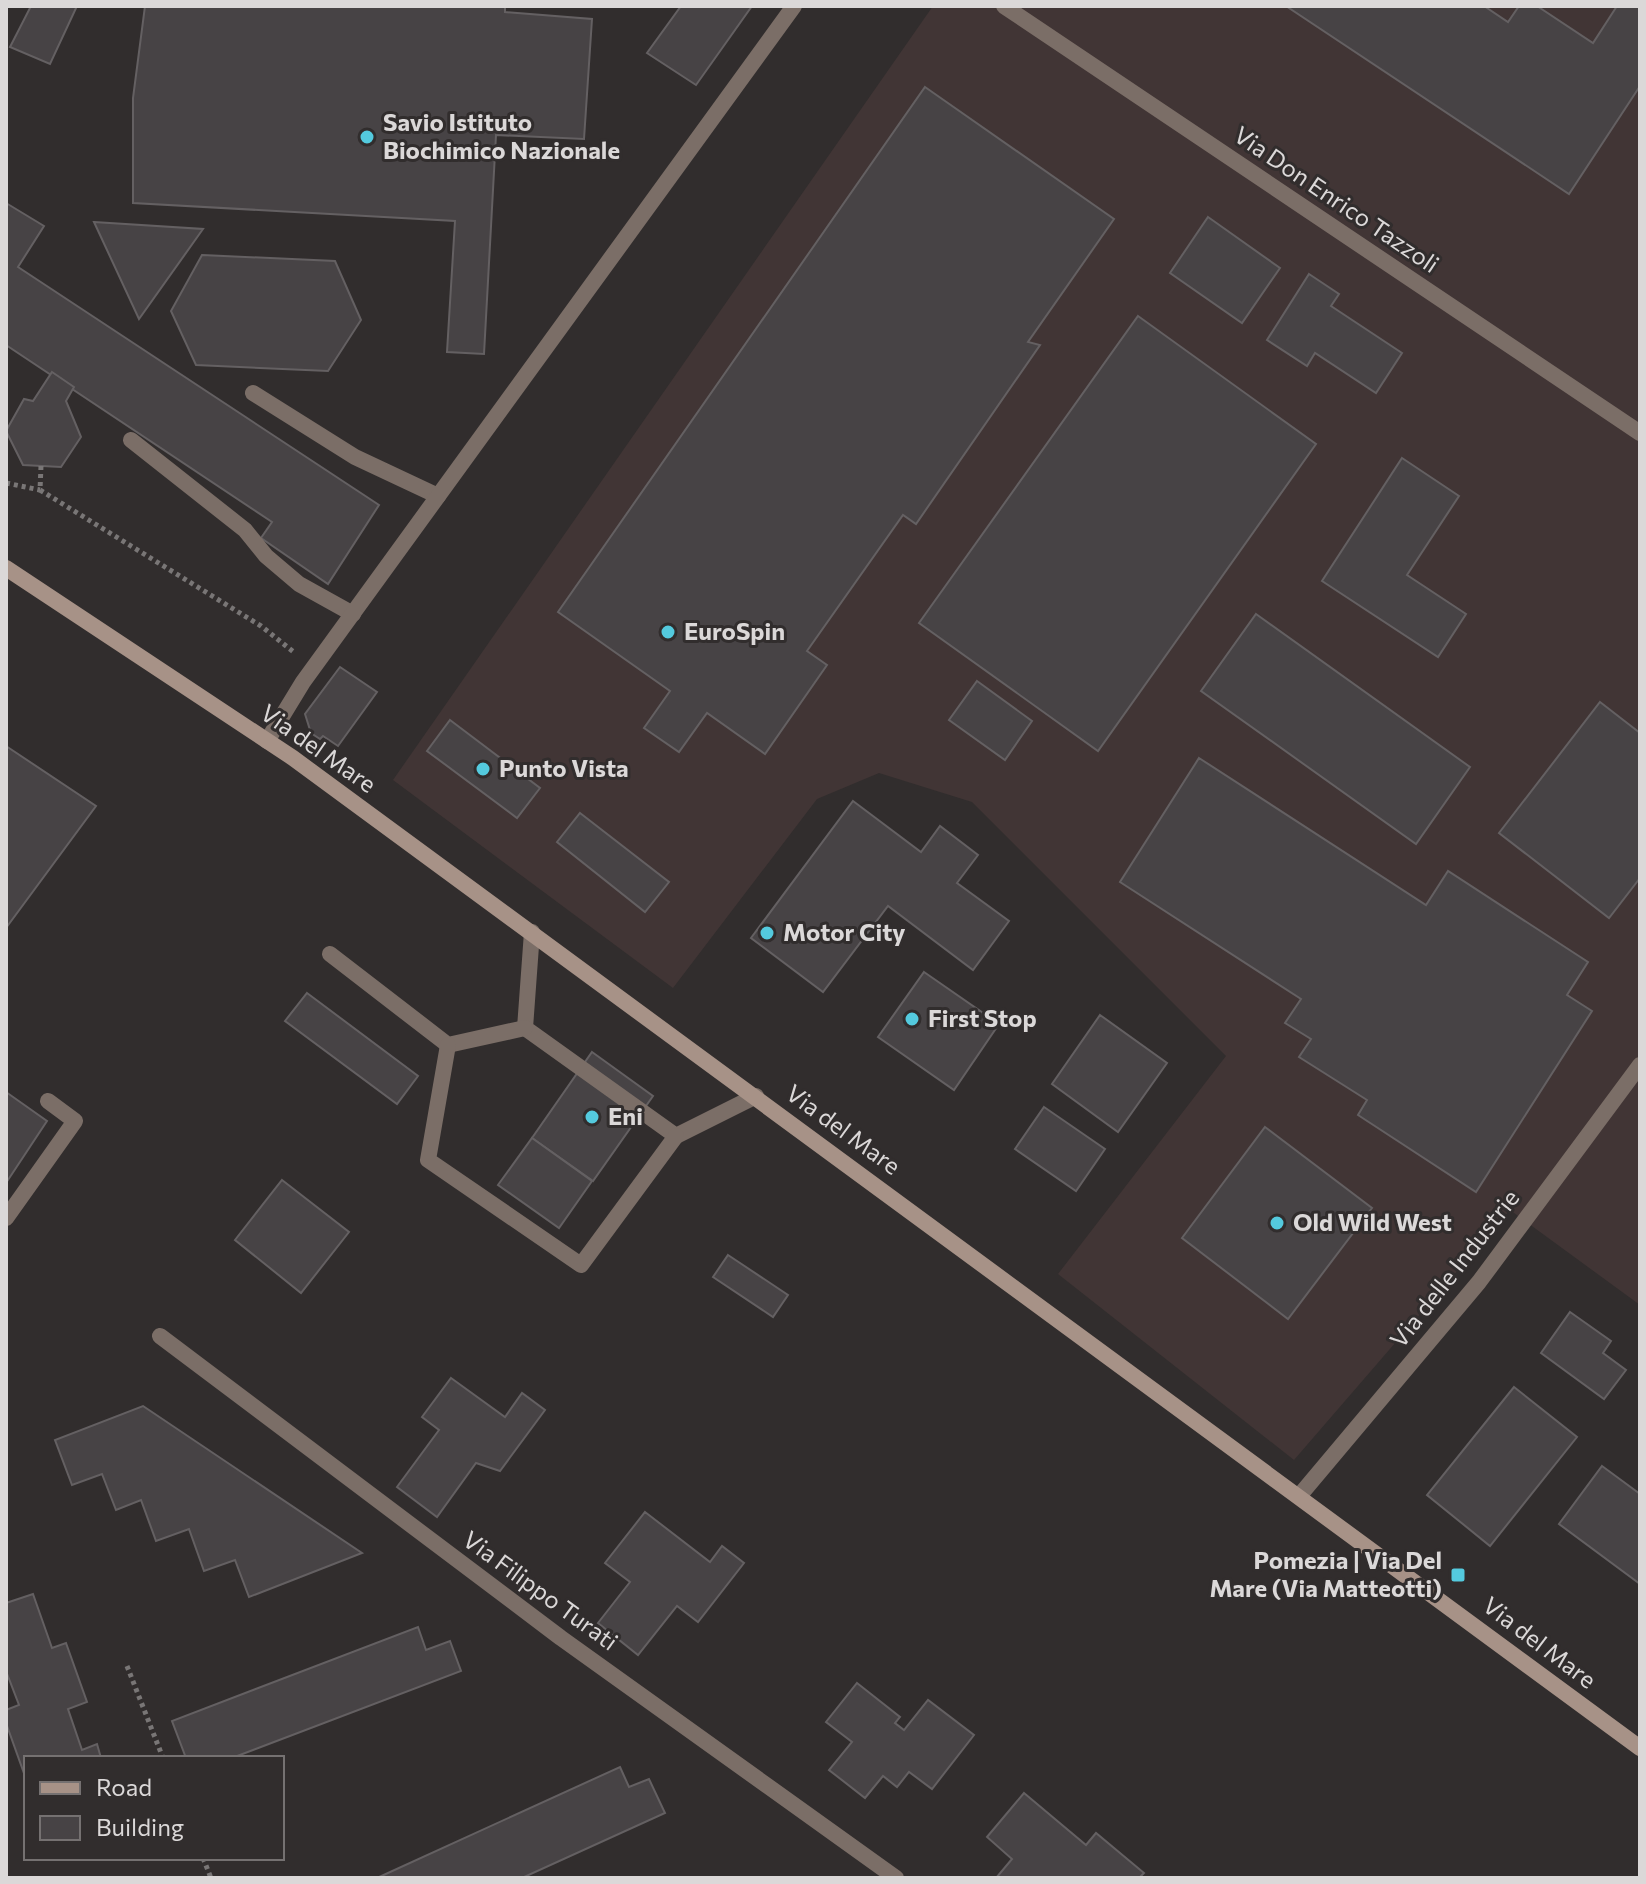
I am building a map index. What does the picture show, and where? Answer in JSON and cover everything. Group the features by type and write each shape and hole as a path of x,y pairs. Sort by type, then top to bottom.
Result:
{"main road":[{"name":"Via del Mare","path":"6,568 267,741 532,932 1640,1748"}],"street":[{"path":"267,741 303,682 794,6"},
{"name":"Via Don Enrico Tazzoli","path":"1004,6 1640,433"},
{"path":"253,393 355,457 438,496"},
{"path":"131,440 245,530 266,556 299,584 353,614"},
{"path":"525,1028 532,932"},
{"path":"330,954 448,1045"},
{"path":"448,1045 525,1028 676,1136"},
{"path":"448,1045 428,1160 581,1265 676,1136 756,1096"},
{"name":"Via delle Industrie","path":"1300,1495 1479,1282 1640,1065"},
{"path":"6,1218 75,1121 48,1101"},
{"name":"Via Filippo Turati","path":"160,1336 561,1638 896,1878"}],"path":[{"path":"40,490 41,466"},
{"path":"6,483 40,490 261,626 300,656 303,682"},
{"path":"127,1666 162,1756"}],"shaded area":[{"path":"933,6 1640,6 1640,1305 1510,1210 1294,1460 1058,1274 1226,1056 972,802 879,773 817,799 673,988 393,780"}],"building":[{"path":"31,6 77,6 50,64 10,47"},
{"path":"145,6 505,6 505,12 592,19 584,139 496,135 484,354 447,352 455,221 133,203 133,98"},
{"path":"681,6 752,6 696,85 647,53"},
{"path":"1286,6 1484,6 1508,22 1519,6 1537,6 1593,43 1617,6 1640,6 1640,86 1569,194"},
{"path":"925,87 1114,219 1028,342 1040,345 916,524 903,515 807,651 827,665 765,754 707,713 679,752 644,728 670,691 558,612"},
{"path":"6,203 44,226 18,267 379,505 328,584 261,538 272,522 6,345"},
{"path":"1208,217 1280,268 1242,323 1170,273"},
{"path":"94,222 203,229 139,319"},
{"path":"202,255 335,261 361,320 328,371 196,365 171,311"},
{"path":"1309,274 1339,294 1331,306 1402,353 1376,393 1315,353 1307,366 1267,340"},
{"path":"1138,316 1316,444 1098,751 919,623"},
{"path":"52,372 74,387 66,401 81,437 61,467 23,465 6,431 24,399 33,401"},
{"path":"1402,458 1459,496 1407,575 1466,614 1438,657 1322,581"},
{"path":"1256,614 1470,767 1416,844 1201,691"},
{"path":"340,667 377,692 338,746 323,736 320,739 311,733 305,714"},
{"path":"977,681 1032,721 1005,760 949,720"},
{"path":"1600,702 1640,733 1640,878 1609,918 1499,833"},
{"name":"Punto Vista","path":"450,720 540,788 517,818 427,751"},
{"path":"6,746 96,806 6,928"},
{"path":"1199,758 1426,905 1448,871 1588,962 1567,995 1592,1011 1476,1192 1358,1115 1367,1100 1299,1057 1311,1039 1285,1023 1301,999 1120,882"},
{"path":"853,801 921,852 940,826 978,855 957,883 1009,921 973,970 888,906 823,992 751,938"},
{"path":"580,813 669,882 645,912 557,842"},
{"path":"924,972 999,1024 954,1090 878,1037"},
{"path":"307,993 418,1076 397,1104 285,1021"},
{"path":"1100,1015 1167,1063 1118,1132 1052,1084"},
{"name":"Eni","path":"592,1052 653,1096 593,1181 532,1138"},
{"path":"6,1092 47,1121 6,1183"},
{"path":"1044,1107 1105,1149 1076,1191 1015,1149"},
{"name":"Old Wild West","path":"1265,1127 1372,1208 1288,1319 1182,1238"},
{"path":"532,1138 592,1181 559,1228 498,1185"},
{"path":"282,1180 349,1232 301,1293 235,1240"},
{"path":"728,1255 788,1295 773,1317 713,1277"},
{"path":"1570,1312 1611,1341 1603,1353 1626,1370 1604,1399 1541,1353"},
{"path":"451,1378 505,1417 522,1393 545,1410 500,1471 476,1463 437,1517 397,1487 439,1430 422,1417"},
{"path":"1514,1387 1577,1437 1490,1546 1427,1495"},
{"path":"143,1406 362,1553 249,1597 235,1560 204,1571 189,1529 156,1541 141,1500 116,1510 102,1474 72,1485 55,1440"},
{"path":"1602,1466 1640,1494 1640,1584 1559,1524"},
{"path":"645,1512 710,1562 722,1546 744,1563 698,1622 677,1606 638,1655 598,1623 630,1582 605,1563"},
{"path":"33,1594 52,1648 66,1643 87,1702 68,1709 82,1750 97,1744 100,1756 24,1756 24,1773 6,1723 6,1710 19,1705 6,1671 6,1603"},
{"path":"418,1627 426,1650 450,1641 461,1671 237,1756 185,1756 172,1721"},
{"path":"857,1683 900,1717 895,1723 904,1730 928,1700 974,1735 932,1789 909,1772 897,1787 883,1776 865,1798 829,1770 852,1742 826,1722"},
{"path":"620,1767 629,1787 649,1779 665,1813 522,1878 377,1878"},
{"path":"1024,1793 1086,1845 1096,1833 1144,1873 1139,1878 996,1878 1012,1859 987,1837"}],"place":[{"name":"Savio Istituto Biochimico Nazionale","path":"367,137"},
{"name":"EuroSpin","path":"668,632"},
{"name":"Punto Vista","path":"483,769"},
{"name":"Motor City","path":"767,933"},
{"name":"First Stop","path":"912,1019"},
{"name":"Eni","path":"592,1117"},
{"name":"Old Wild West","path":"1277,1223"},
{"name":"Pomezia | Via Del Mare (Via Matteotti)","path":"1458,1575"}]}
